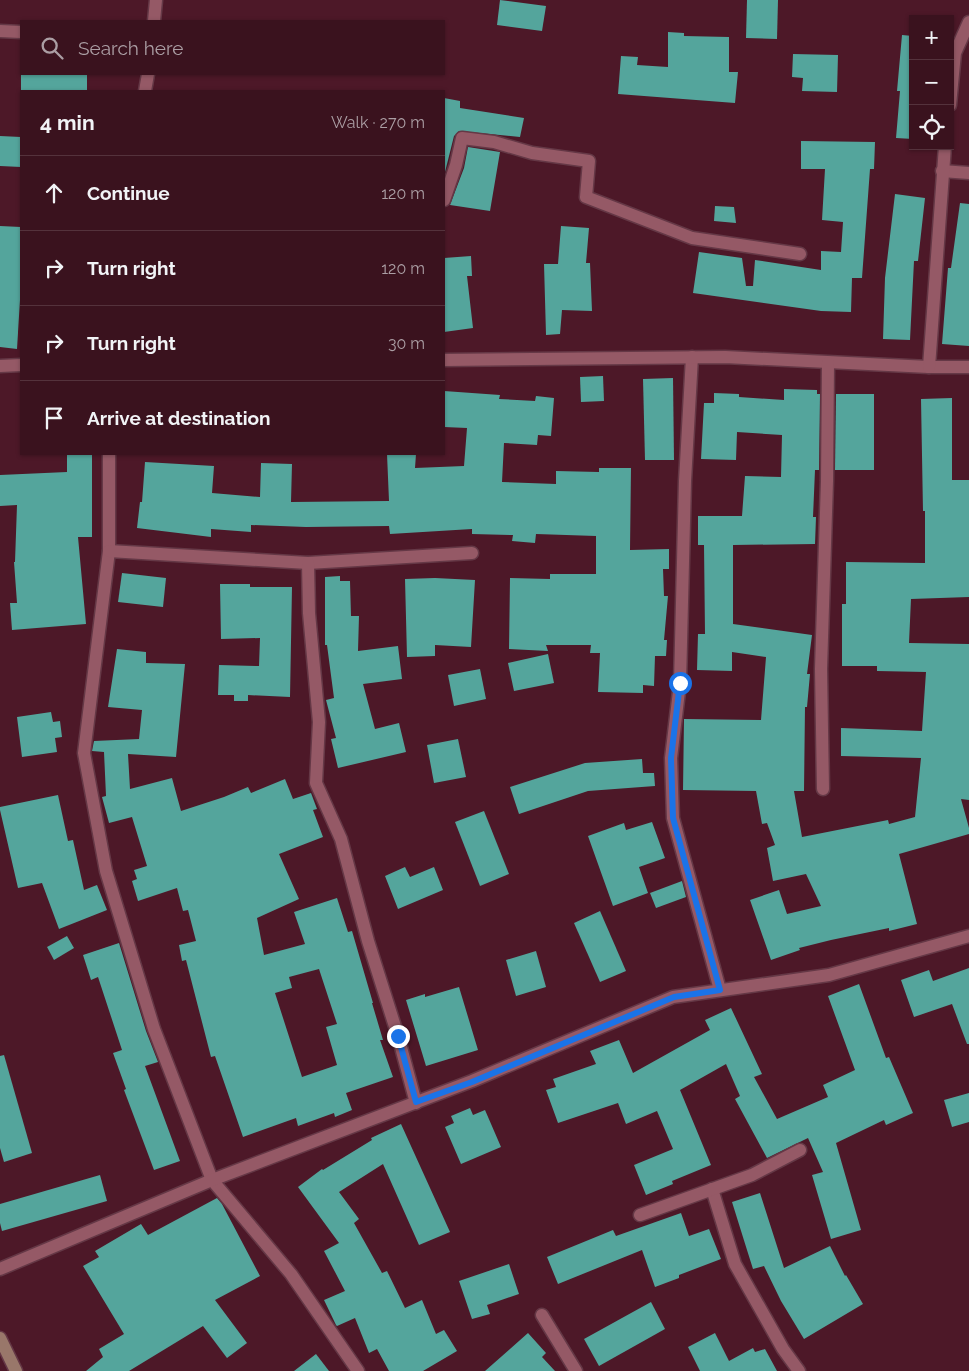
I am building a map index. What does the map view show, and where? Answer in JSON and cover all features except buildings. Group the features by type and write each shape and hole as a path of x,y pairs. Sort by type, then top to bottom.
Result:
{"main road":[{"path":"0,1338 16,1371"}],"street":[{"path":"154,20 156,0"},
{"path":"954,63 955,53 969,22"},
{"path":"0,32 20,32"},
{"path":"145,90 148,75"},
{"path":"445,197 456,165 462,138 494,142 532,153 589,161 586,198 692,238 800,254"},
{"path":"929,367 945,150"},
{"path":"942,172 969,173"},
{"path":"692,357 685,481 680,683 671,758 673,818 720,990"},
{"path":"445,360 724,357 969,368"},
{"path":"823,789 821,669 827,481 828,362"},
{"path":"0,366 20,365"},
{"path":"110,455 109,551 84,753 106,871 154,1029 212,1180 291,1274 358,1371"},
{"path":"109,551 308,562 472,554"},
{"path":"308,562 309,613 319,722 316,783 341,839 368,941 398,1036 416,1102"},
{"path":"0,1269 212,1180 472,1082 674,997 829,975 969,936"},
{"path":"640,1215 752,1175 800,1150"},
{"path":"712,1189 735,1264 782,1349 799,1371"},
{"path":"542,1315 576,1371"}],"route":[{"path":"398,1036 416,1102 472,1082 674,997 720,990 673,818 671,758 680,683"}]}
